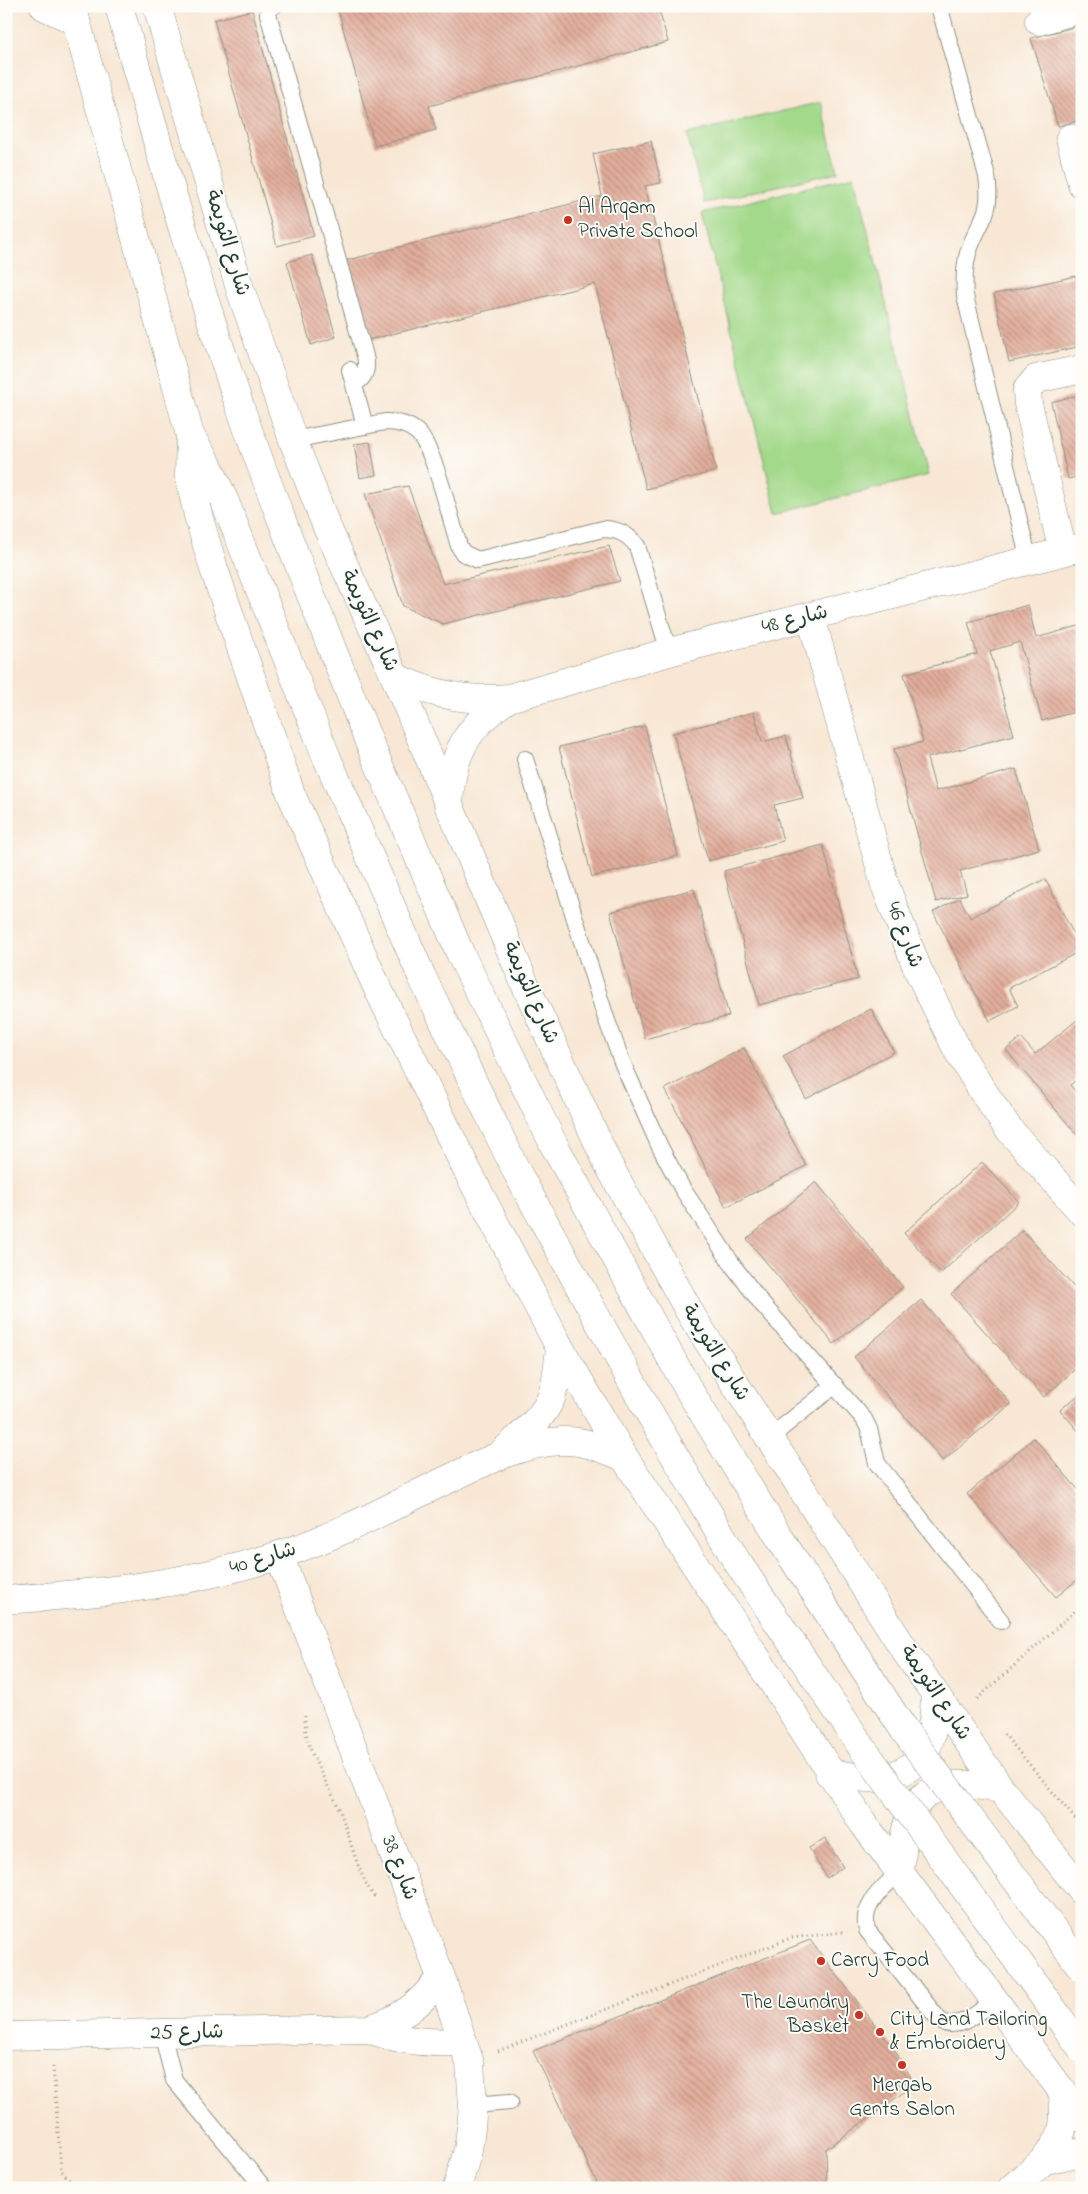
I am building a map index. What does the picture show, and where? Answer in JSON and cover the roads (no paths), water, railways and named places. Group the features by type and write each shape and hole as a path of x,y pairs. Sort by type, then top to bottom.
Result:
{"street":[{"path":"44,6 74,14 190,435 209,467 225,502 327,758 422,977 518,1174 643,1402 736,1560 862,1749 1082,2049"},
{"name":"شارع الثويمة","path":"120,6 170,187 234,387 274,500 369,742 461,955 550,1136 687,1387 782,1540 904,1730 1082,1968"},
{"name":"شارع الثويمة","path":"157,6 240,289 293,440 326,525 395,677 524,982 608,1164 693,1318 935,1694 1001,1789 1082,1891"},
{"path":"1039,20 1082,8"},
{"path":"1070,138 1082,184"},
{"path":"1073,550 1028,404 1028,390 1031,384 1042,377 1082,369"},
{"path":"190,435 189,476 198,515 214,569 291,794 385,1003 466,1168 560,1348 624,1457 863,1823 1082,2118"},
{"name":"شارع 48","path":"395,677 416,687 462,699 486,700 509,698 669,652 1073,550"},
{"name":"شارع 46","path":"811,616 885,885 918,970 958,1051 982,1090 1008,1128 1082,1212"},
{"name":"شارع 48","path":"449,807 449,785 454,764 463,744 476,725 491,710 509,698"},
{"name":"شارع 40","path":"502,1453 536,1422 547,1406 554,1386 560,1348"},
{"name":"شارع 40","path":"6,1600 140,1588 187,1580 279,1555 358,1523 502,1453 552,1442 570,1441 590,1444 624,1457"},
{"name":"شارع 38","path":"279,1555 441,1977 466,2052 473,2105 468,2150 457,2188"},
{"path":"829,1772 874,1779 890,1777 906,1770 918,1760 928,1746 935,1694"},
{"path":"900,1872 906,1824 913,1808 925,1795 940,1786 958,1784 976,1784 1001,1789"},
{"path":"368,2029 402,2016 430,1992 441,1977"},
{"path":"368,2029 386,2036 415,2042 444,2043 466,2052"},
{"name":"شارع 25","path":"6,2036 368,2029"},
{"path":"1012,2188 1044,2160 1063,2127 1063,2091"},
{"path":"1044,2160 1082,2152"}],"lane":[{"path":"274,6 270,8 268,14 365,356 365,373 362,380 352,377 365,426"},
{"path":"940,6 987,176 989,192 988,210 969,251 966,265 965,296 1029,561"},
{"path":"293,440 396,422 417,432 425,440 430,451 459,546 469,558 486,559 602,529 622,532 632,538 638,546 669,652"},
{"path":"525,759 606,1018 622,1062 660,1147 682,1188 734,1267 762,1304 835,1384 864,1419 878,1463 1001,1621"},
{"path":"769,1438 835,1384"},
{"path":"900,1872 870,1903 865,1916 867,1930 940,2020 946,2024 960,2023 996,2000"},
{"path":"162,2033 174,2080 264,2188"},
{"path":"473,2105 510,2102"}],"place":[{"name":"Al Arqam Private School","path":"568,220"},
{"name":"Carry Food","path":"821,1961"},
{"name":"The Laundry Basket","path":"859,2015"},
{"name":"City Land Tailoring & Embroidery","path":"880,2032"},
{"name":"Merqab Gents Salon","path":"902,2065"}]}
